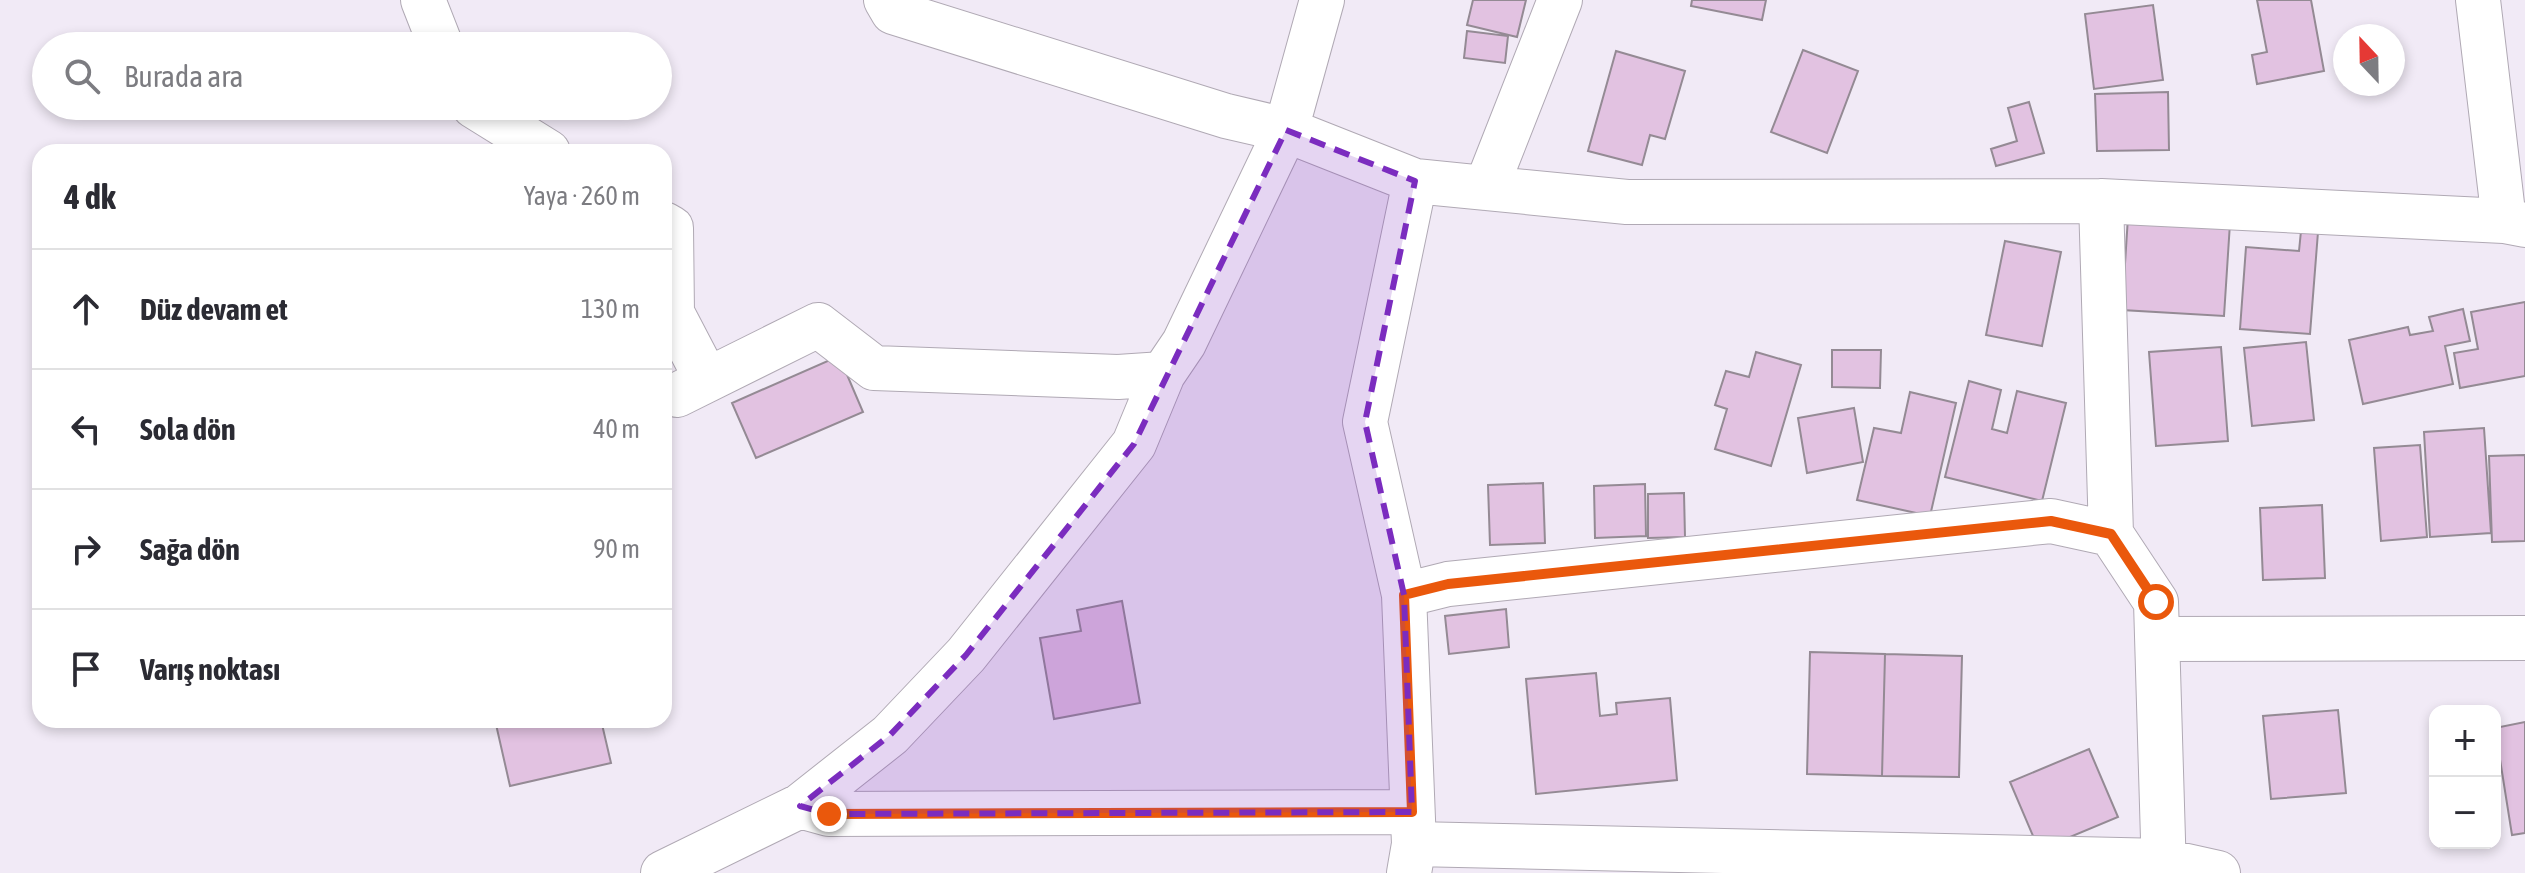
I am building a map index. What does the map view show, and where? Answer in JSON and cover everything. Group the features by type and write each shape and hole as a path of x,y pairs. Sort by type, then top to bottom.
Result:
{"street":[{"path":"423,0 436,32"},
{"path":"886,0 893,12 1226,116 1286,130 1415,181 1627,202 2101,201 2515,223 2478,0"},
{"path":"663,873 800,806 890,735 966,655 1134,444 1163,374 1184,343 1286,130 1322,0"},
{"path":"1486,188 1560,0"},
{"path":"497,120 535,144"},
{"path":"1412,843 1404,595 1365,422 1415,181"},
{"path":"2101,201 2111,534 2156,602 2164,867"},
{"path":"672,313 692,388 818,325 874,368 1118,377 1163,374"},
{"path":"1404,595 1448,584 2051,521 2111,534"},
{"path":"2159,639 2525,638"},
{"path":"800,806 829,814 1412,843 2164,867 2218,873"}],"highlighted area":[{"path":"1286,130 1415,181 1365,422 1404,595 1412,812 829,814 800,806 890,735 966,655 1134,444"}],"building":[{"path":"1473,0 1526,0 1517,37 1467,25"},
{"path":"1692,0 1766,0 1762,20 1691,6"},
{"path":"2257,0 2311,0 2324,71 2257,84 2252,55 2267,52"},
{"path":"2153,5 2163,80 2094,89 2085,14"},
{"path":"1467,31 1508,36 1505,63 1464,58"},
{"path":"1803,50 1858,71 1827,153 1771,132"},
{"path":"1616,51 1685,71 1665,139 1650,135 1642,165 1588,151"},
{"path":"2168,92 2169,150 2097,151 2095,94"},
{"path":"2029,102 2044,153 1996,166 1991,149 2017,141 2008,108"},
{"path":"2128,217 2230,223 2224,316 2122,310"},
{"path":"2301,231 2318,232 2310,334 2240,329 2246,247 2299,251"},
{"path":"2005,241 2061,252 2042,346 1986,335"},
{"path":"2525,302 2525,376 2460,388 2454,353 2478,349 2471,312"},
{"path":"2463,309 2470,341 2445,346 2453,384 2363,404 2349,340 2408,327 2410,335 2433,331 2429,317"},
{"path":"2306,342 2314,420 2252,426 2244,348"},
{"path":"2221,347 2228,441 2156,446 2149,352"},
{"path":"1832,350 1881,350 1880,388 1832,387"},
{"path":"1756,352 1801,365 1771,466 1715,449 1727,409 1715,405 1726,371 1749,377"},
{"path":"839,356 863,412 756,458 732,403"},
{"path":"1969,381 2001,390 1992,429 2007,433 2017,391 2066,403 2042,501 1945,477"},
{"path":"1910,392 1956,403 1930,516 1857,500 1874,428 1901,433"},
{"path":"1854,408 1863,462 1807,473 1798,418"},
{"path":"2484,428 2491,533 2430,537 2424,432"},
{"path":"2420,445 2427,537 2381,541 2374,448"},
{"path":"2525,455 2525,541 2492,542 2489,456"},
{"path":"1543,483 1545,543 1490,545 1488,485"},
{"path":"1645,484 1646,536 1595,538 1594,486"},
{"path":"1684,493 1685,537 1648,538 1648,494"},
{"path":"2322,505 2325,578 2263,580 2260,508"},
{"path":"1122,601 1140,703 1054,719 1040,638 1081,631 1077,610"},
{"path":"1506,609 1509,647 1449,654 1445,616"},
{"path":"1810,652 1885,654 1882,776 1807,774"},
{"path":"1885,654 1962,656 1959,777 1882,776"},
{"path":"1596,673 1600,716 1617,714 1616,703 1670,698 1677,780 1536,794 1526,679"},
{"path":"2338,710 2346,793 2271,799 2263,716"},
{"path":"2525,722 2525,833 2512,835 2501,766 2501,727"},
{"path":"497,728 603,728 611,763 510,786"},
{"path":"2089,749 2118,817 2039,850 2010,782"}],"route":[{"path":"829,814 1412,812 1404,595 1448,584 2051,521 2111,534 2156,602"}]}
